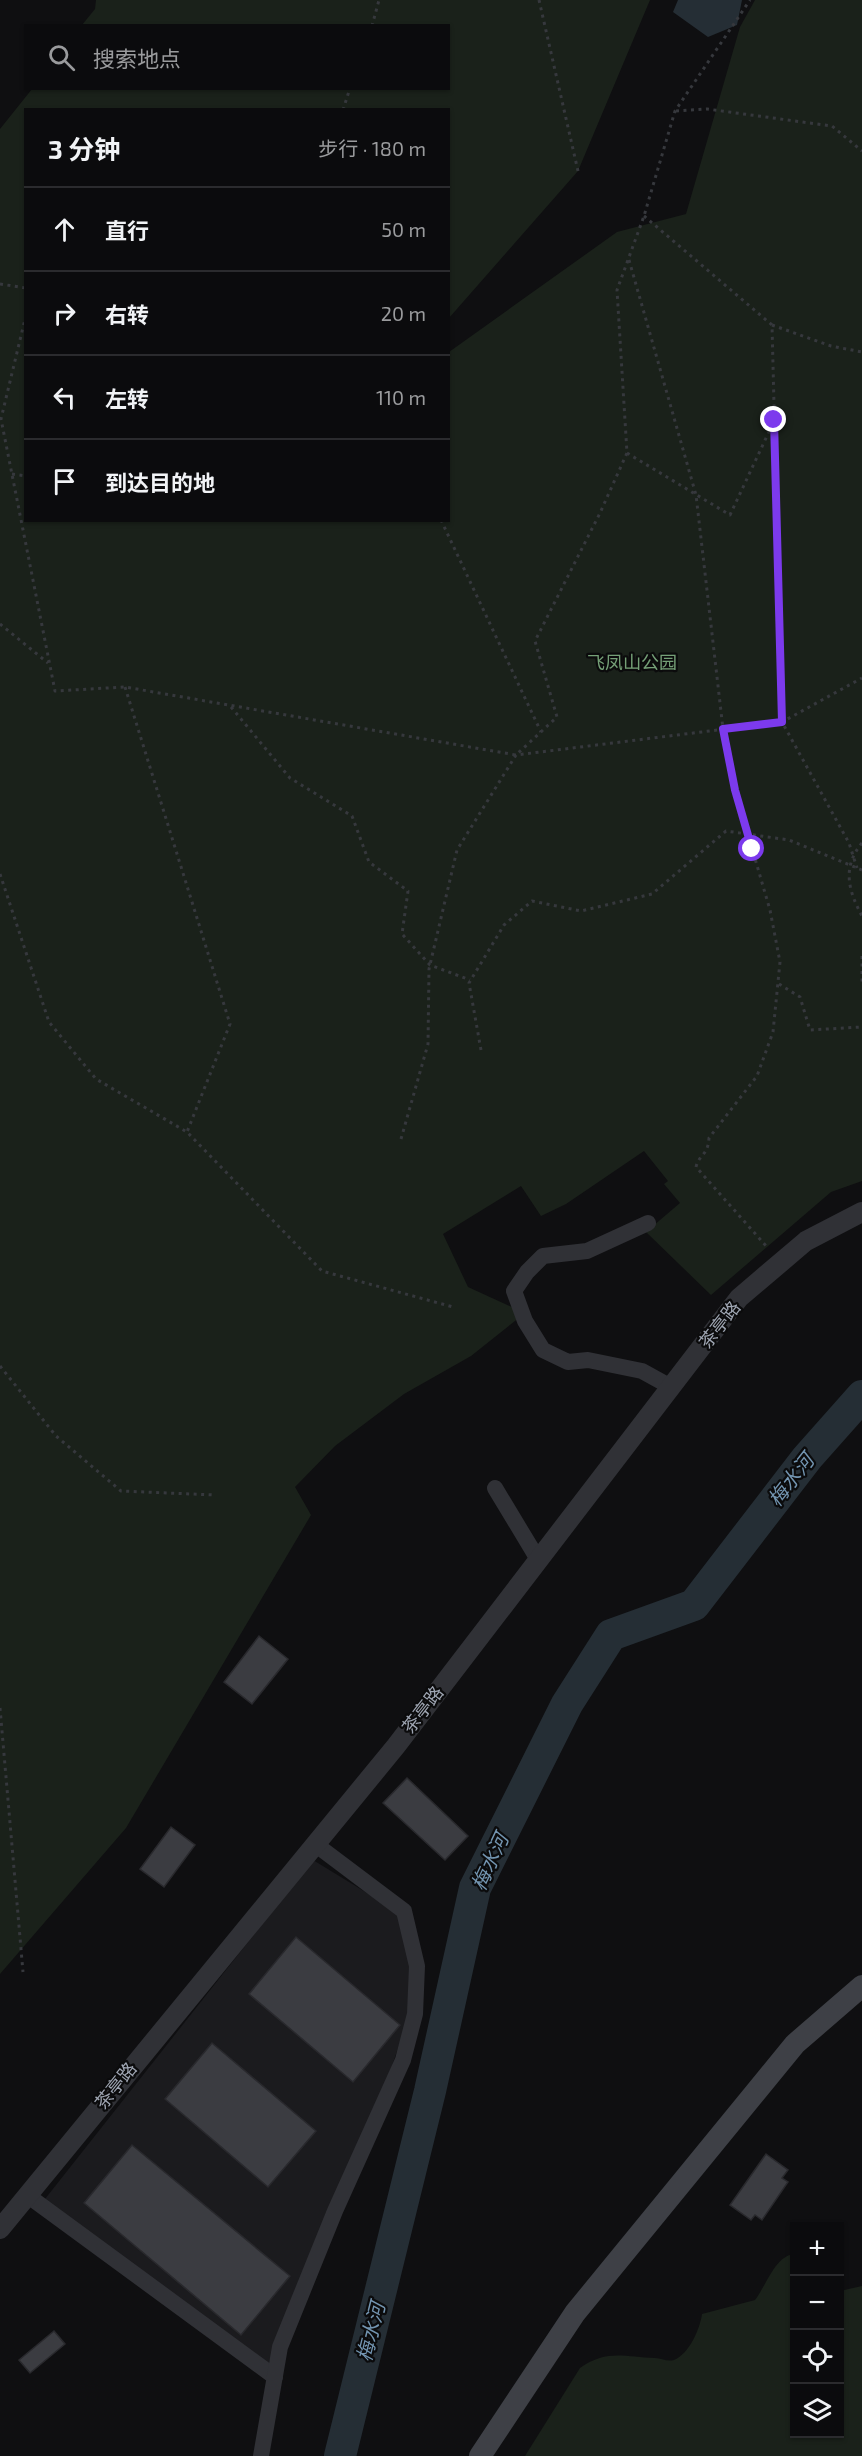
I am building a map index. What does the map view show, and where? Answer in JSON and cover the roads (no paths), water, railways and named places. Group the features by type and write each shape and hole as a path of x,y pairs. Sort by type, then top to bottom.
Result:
{"main road":[{"path":"480,2456 582,2304 795,2044 862,1986"}],"street":[{"name":"茶亭路","path":"0,2229 396,1746 739,1298 806,1241 862,1212"},
{"path":"648,1223 587,1251 543,1256 527,1272 514,1291 525,1321 543,1350 568,1362 588,1360 642,1371 671,1387"},
{"path":"495,1488 539,1561"},
{"path":"261,2456 280,2347 335,2211 403,2060 415,2014 417,1966 404,1911 315,1844"},
{"path":"27,2195 275,2377"}],"waterway":[{"name":"梅水河","path":"340,2456 430,2091 475,1888 567,1704 611,1635 694,1605 807,1458 862,1396"}],"park label":[{"name":"飞凤山公园","path":"632,663"}]}
